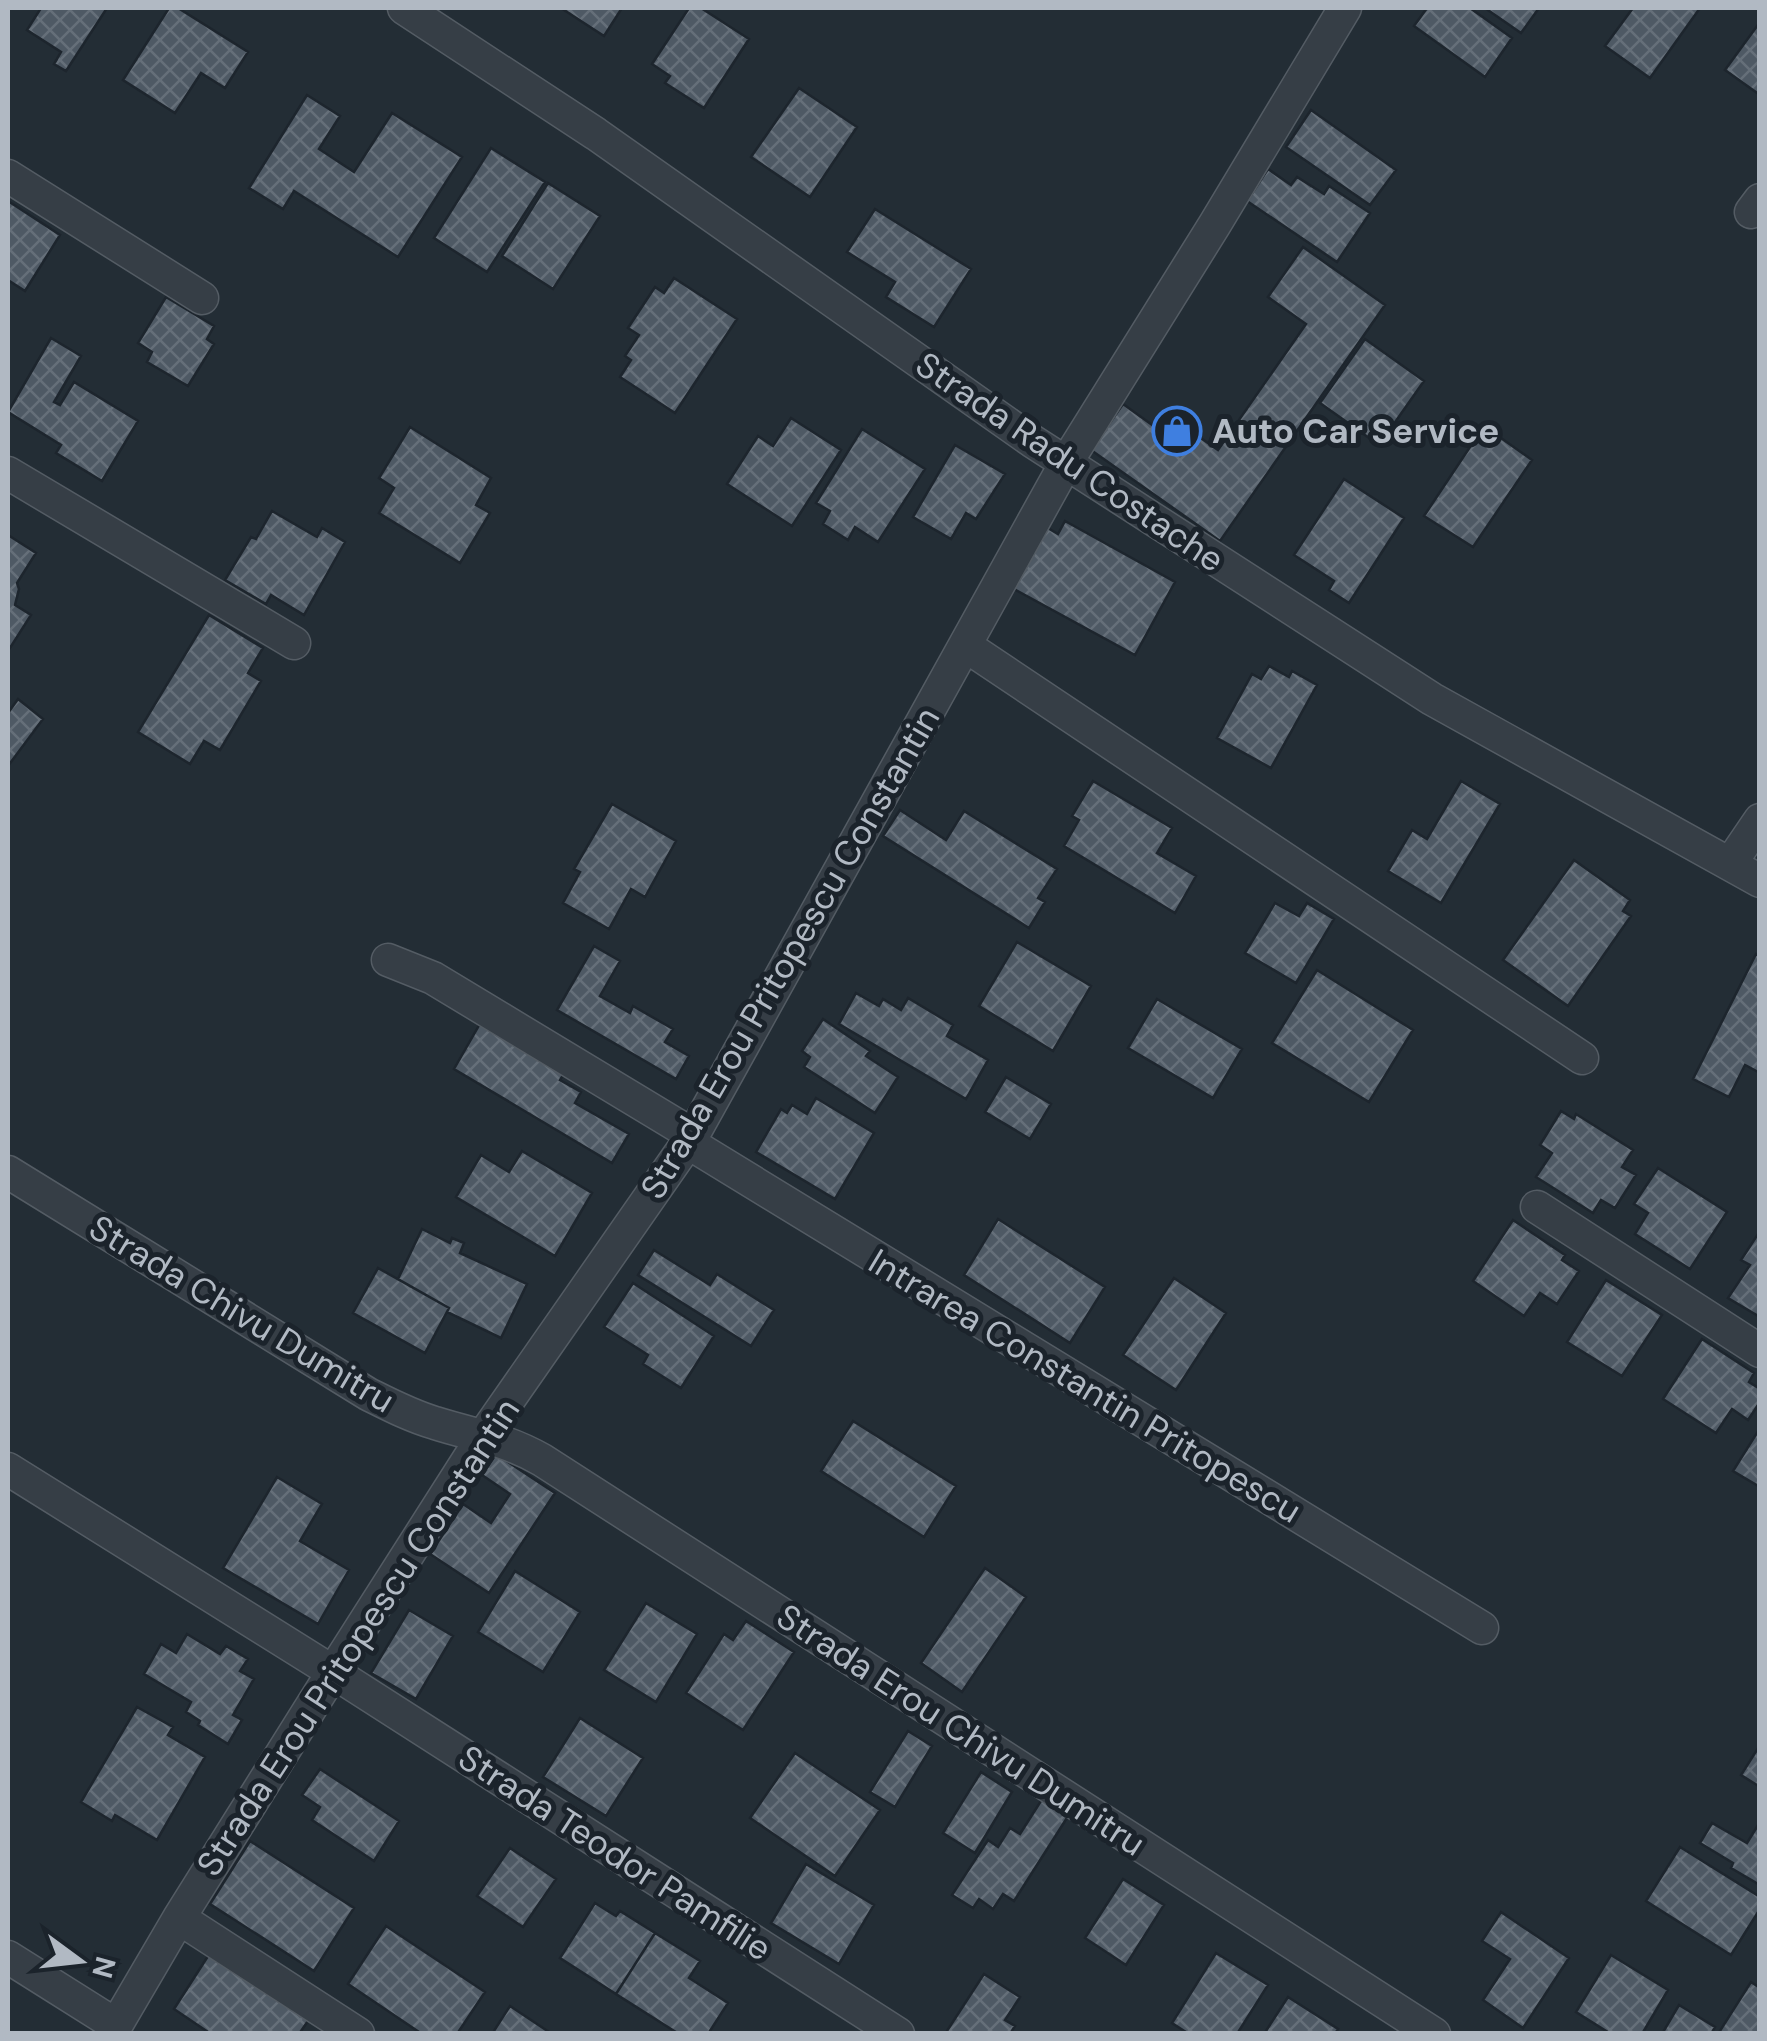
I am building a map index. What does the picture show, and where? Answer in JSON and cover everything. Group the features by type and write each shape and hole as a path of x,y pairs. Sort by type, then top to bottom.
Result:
{"street":[{"name":"Strada Radu Costache","path":"404,8 596,134 1066,463 1432,699 1760,880"},
{"name":"Strada Erou Pritopescu Constantin","path":"114,2029 332,1672 484,1435 691,1139 1066,463 1346,8"},
{"path":"8,176 202,298"},
{"path":"8,474 294,643"},
{"path":"966,646 1582,1058"},
{"path":"1730,864 1760,820"},
{"name":"Intrarea Constantin Pritopescu","path":"388,960 433,978 1482,1628"},
{"name":"Strada Chivu Dumitru","path":"8,1172 368,1394 430,1422 484,1435"},
{"path":"1537,1207 1760,1351"},
{"name":"Strada Erou Chivu Dumitru","path":"484,1435 542,1460 1434,2034"},
{"name":"Strada Teodor Pamfilie","path":"8,1469 898,2034"},
{"path":"179,1918 358,2034"},
{"path":"8,1957 114,2029"}],"building":[{"path":"41,8 107,8 66,71 54,64 61,52 27,30"},
{"path":"169,8 178,8 248,52 225,88 201,73 175,113 123,80"},
{"path":"561,8 622,8 604,36"},
{"path":"689,8 701,8 749,39 704,108 665,83 670,76 652,64"},
{"path":"1427,8 1470,8 1512,38 1485,77 1414,26"},
{"path":"1485,8 1539,8 1521,33"},
{"path":"1633,8 1700,8 1650,78 1605,46"},
{"path":"1760,22 1760,95 1725,70"},
{"path":"799,88 857,127 810,197 751,157"},
{"path":"307,95 340,116 319,149 354,172 392,113 462,157 398,257 294,191 283,209 249,188"},
{"path":"1311,110 1396,170 1370,205 1286,147"},
{"path":"491,148 545,182 487,272 434,238"},
{"path":"1268,169 1291,185 1297,177 1324,194 1329,186 1370,213 1337,262 1247,201"},
{"path":"548,183 600,216 553,289 502,256"},
{"path":"8,201 60,235 25,291 8,280"},
{"path":"875,209 971,269 934,327 886,297 895,282 847,252"},
{"path":"1303,247 1385,305 1220,541 1091,450 1123,404 1155,427 1165,413 1218,450 1306,324 1268,297"},
{"path":"674,278 737,319 675,413 620,377 631,360 625,356 639,335 628,328 655,287 664,293"},
{"path":"166,297 214,326 207,339 214,344 188,386 147,362 152,352 138,343"},
{"path":"51,338 81,356 54,402 60,405 74,382 138,421 102,481 56,453 61,445 8,412"},
{"path":"1365,339 1424,381 1379,445 1320,403"},
{"path":"791,418 841,450 792,526 727,484 758,436 773,446"},
{"path":"1484,426 1532,460 1473,547 1424,516"},
{"path":"410,427 491,478 476,505 490,513 460,563 379,513 394,488 379,478"},
{"path":"862,429 925,469 878,542 855,527 848,540 823,524 830,511 816,503"},
{"path":"955,445 1005,474 976,519 966,513 951,539 913,517"},
{"path":"1344,479 1404,518 1349,603 1329,590 1334,581 1294,555"},
{"path":"272,511 317,537 322,528 345,542 304,615 271,595 266,604 225,580"},
{"path":"1065,521 1175,582 1135,655 1012,588 1046,527 1058,534"},
{"path":"8,535 36,553 17,583 15,605 31,615 10,648 8,647"},
{"path":"209,615 263,648 248,673 261,681 220,750 204,741 190,764 138,732"},
{"path":"1269,666 1289,677 1292,671 1317,685 1271,768 1217,738 1252,674 1261,679"},
{"path":"18,699 43,719 8,766 8,713"},
{"path":"1093,781 1172,828 1157,853 1196,876 1175,913 1064,846 1079,820 1072,816"},
{"path":"1461,781 1500,804 1441,903 1388,871 1412,830 1427,839"},
{"path":"612,804 676,841 645,897 631,889 609,929 563,903 580,872 574,869"},
{"path":"900,810 946,840 964,811 1057,869 1038,898 1045,902 1029,928 883,836"},
{"path":"1574,860 1630,900 1623,911 1631,916 1568,1006 1503,960"},
{"path":"1275,903 1299,916 1307,903 1334,919 1296,983 1245,953"},
{"path":"1017,942 1091,986 1053,1051 979,1006"},
{"path":"594,946 620,961 600,996 630,1013 633,1006 673,1029 665,1042 689,1056 676,1079 557,1010"},
{"path":"1756,954 1760,956 1760,1073 1745,1065 1729,1097 1693,1079"},
{"path":"1317,970 1413,1030 1369,1102 1272,1043"},
{"path":"856,993 879,1006 883,999 901,1010 908,998 953,1025 947,1036 988,1060 966,1099 839,1024"},
{"path":"1157,999 1242,1049 1213,1098 1128,1048"},
{"path":"823,1019 870,1051 866,1056 898,1077 875,1113 804,1067 810,1057 802,1051"},
{"path":"481,1022 565,1072 560,1080 581,1092 575,1103 629,1134 612,1163 454,1069"},
{"path":"1006,1077 1051,1104 1030,1139 985,1112"},
{"path":"816,1098 874,1133 835,1199 756,1152 781,1109 787,1113 792,1105 807,1114"},
{"path":"1561,1111 1574,1119 1576,1114 1633,1150 1622,1167 1636,1175 1615,1208 1601,1200 1593,1213 1536,1177 1552,1153 1540,1145"},
{"path":"522,1151 592,1193 555,1256 456,1197 481,1155 509,1172"},
{"path":"1658,1168 1727,1212 1690,1269 1635,1234 1648,1213 1634,1204"},
{"path":"998,1219 1105,1287 1070,1343 964,1275"},
{"path":"1513,1220 1565,1255 1562,1260 1579,1271 1557,1304 1540,1293 1524,1316 1473,1281"},
{"path":"422,1229 450,1243 452,1238 464,1243 460,1253 527,1284 501,1338 447,1312 449,1308 398,1279"},
{"path":"1758,1234 1760,1317 1728,1298 1750,1265 1741,1260"},
{"path":"654,1250 710,1285 717,1274 774,1310 751,1346 638,1275"},
{"path":"378,1268 449,1308 425,1353 353,1313"},
{"path":"1174,1278 1226,1313 1176,1390 1123,1355"},
{"path":"1606,1280 1662,1315 1622,1376 1567,1342"},
{"path":"633,1283 714,1336 681,1388 643,1364 648,1355 604,1327"},
{"path":"1702,1339 1754,1373 1749,1382 1760,1389 1760,1402 1748,1420 1732,1409 1716,1433 1663,1399"},
{"path":"853,1421 956,1486 924,1537 821,1471"},
{"path":"1760,1428 1760,1487 1733,1471"},
{"path":"496,1454 555,1493 489,1593 430,1554 463,1504 491,1523 510,1494 482,1475"},
{"path":"277,1477 322,1504 300,1541 349,1570 318,1624 223,1568"},
{"path":"985,1568 1026,1597 962,1692 921,1663"},
{"path":"515,1571 580,1612 543,1672 478,1632"},
{"path":"646,1603 697,1634 656,1702 604,1670"},
{"path":"409,1610 453,1636 416,1699 371,1673"},
{"path":"746,1621 794,1652 743,1730 686,1693 724,1634 733,1640"},
{"path":"187,1634 220,1654 226,1646 248,1659 240,1671 254,1679 233,1715 242,1720 228,1744 198,1725 200,1721 186,1712 191,1702 144,1674 161,1644 176,1653"},
{"path":"137,1707 173,1727 168,1735 205,1757 157,1840 115,1815 112,1821 81,1802"},
{"path":"580,1718 643,1758 606,1816 543,1777"},
{"path":"908,1731 932,1746 895,1807 870,1792"},
{"path":"1760,1745 1760,1787 1741,1775"},
{"path":"795,1753 880,1810 835,1876 750,1818"},
{"path":"320,1769 399,1821 374,1861 312,1820 320,1807 302,1795"},
{"path":"981,1772 1012,1792 975,1853 943,1833"},
{"path":"1046,1793 1072,1810 1014,1901 1003,1894 993,1909 979,1899 973,1908 952,1895 988,1840 998,1847 1010,1828 1020,1834"},
{"path":"1760,1822 1760,1885 1700,1843 1712,1823 1747,1843"},
{"path":"250,1841 354,1908 314,1971 210,1904"},
{"path":"1680,1847 1760,1897 1760,1909 1731,1955 1646,1901"},
{"path":"510,1848 556,1879 523,1927 477,1896"},
{"path":"806,1864 874,1905 839,1964 771,1923"},
{"path":"1123,1879 1164,1905 1126,1965 1085,1938"},
{"path":"595,1903 616,1916 620,1911 655,1933 616,1994 560,1958"},
{"path":"1501,1912 1569,1958 1523,2028 1483,2000 1510,1959 1482,1941"},
{"path":"386,1926 485,1992 457,2034 422,2034 348,1984"},
{"path":"655,1933 700,1961 689,1978 728,2003 708,2034 679,2034 616,1994"},
{"path":"210,1953 310,2018 299,2034 211,2034 174,2009"},
{"path":"1216,1953 1268,1985 1237,2034 1189,2034 1172,2023"},
{"path":"1611,1955 1668,1990 1642,2034 1611,2034 1576,2012"},
{"path":"984,1974 1020,1997 1005,2020 1015,2026 1010,2034 945,2034"},
{"path":"1751,1982 1760,1988 1760,2034 1718,2034"},
{"path":"1288,1997 1338,2029 1335,2034 1264,2034"},
{"path":"1679,2005 1715,2027 1711,2034 1662,2034"},
{"path":"510,2006 552,2034 492,2034"}],"place":[{"name":"Auto Car Service","path":"1177,431"}]}
